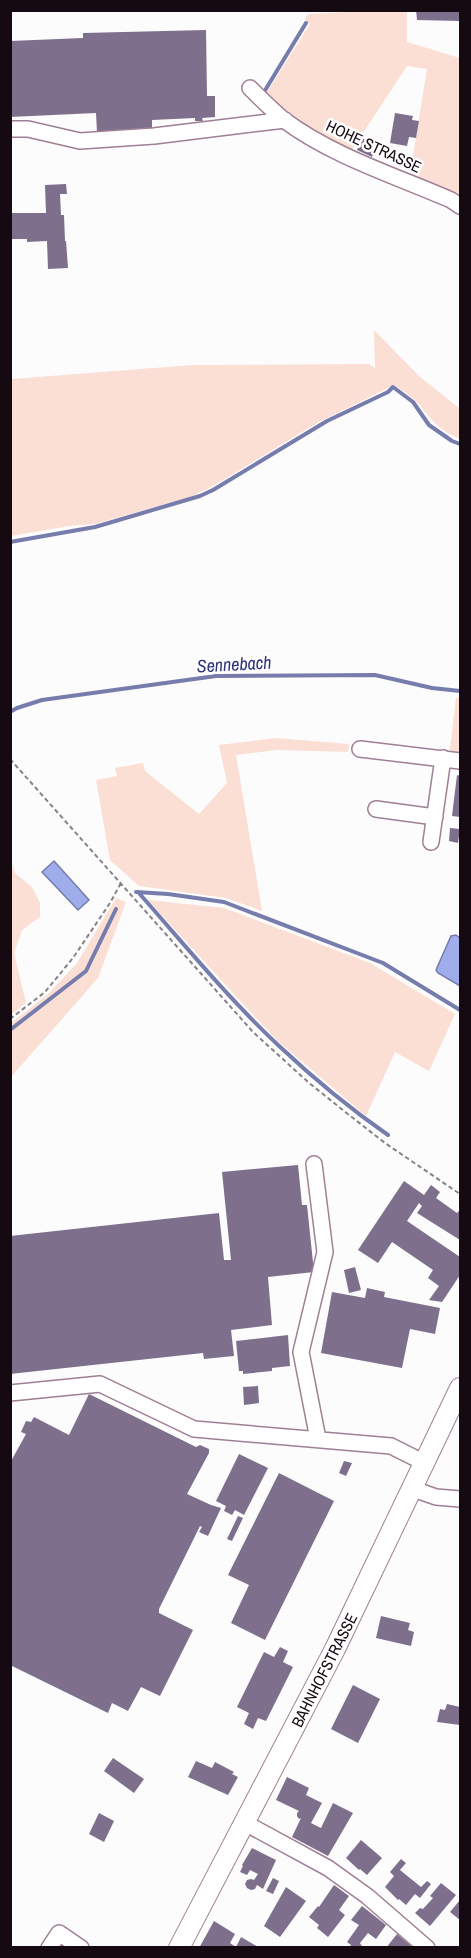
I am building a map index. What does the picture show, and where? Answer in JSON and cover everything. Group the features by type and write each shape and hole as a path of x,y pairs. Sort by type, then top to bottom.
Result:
{"main road":[{"name":"BAHNHOFSTRASSE","path":"179,1947 336,1649 460,1388"}],"street":[{"name":"HOHE STRASSE","path":"250,88 285,120 343,154 460,206"},
{"path":"10,129 28,129 80,141 154,136 285,120"},
{"path":"360,749 460,761"},
{"path":"431,842 442,759"},
{"path":"376,809 435,817"},
{"path":"314,1164 325,1252 301,1352 318,1439"},
{"path":"10,1393 100,1384 194,1429 391,1446 425,1463"},
{"path":"413,1489 436,1497 460,1499"},
{"path":"245,1823 328,1868 367,1896 427,1947"},
{"path":"49,1947 59,1933 81,1947"}],"path":[{"path":"10,759 245,1024 308,1082 360,1124 460,1194"},
{"path":"10,1019 45,992 73,958 121,883"}],"shaded area":[{"path":"407,11 407,42 460,58 460,194 410,174 427,69 407,66 351,151 306,126 265,95 310,24 305,20 308,14"},
{"path":"374,330 419,376 460,409 460,439 440,428 415,400 394,385 317,423 193,496 95,524 11,536 11,379 193,365 369,364 375,368"},
{"path":"456,698 460,698 460,757 449,756"},
{"path":"275,738 349,744 348,752 277,750 236,755 262,911 226,898 139,886 110,860 96,780 117,776 115,768 143,763 145,771 199,814 227,783 219,745"},
{"path":"10,860 15,873 32,887 40,903 40,917 22,930 14,953 26,1003 11,1015"},
{"path":"116,898 126,902 98,978 11,1077 11,1023 47,995 77,963"},
{"path":"148,900 224,908 370,963 455,1014 429,1071 395,1052 366,1116 279,1042"}],"water":[{"path":"54,861 89,900 78,910 42,872"},
{"path":"456,935 460,938 460,986 436,970 451,936"}],"building":[{"path":"416,10 460,10 460,21 417,20"},
{"path":"206,30 207,96 215,96 215,117 202,118 203,121 195,121 195,118 152,120 152,130 97,133 96,113 10,117 10,41 83,38 83,33"},
{"path":"395,113 413,116 412,120 419,121 416,138 409,137 407,146 390,143"},
{"path":"362,138 377,144 372,157 357,150"},
{"path":"66,184 67,194 60,194 68,268 48,269 47,241 27,242 27,239 10,239 10,213 46,213 45,185"},
{"path":"457,775 460,776 460,817 452,816"},
{"path":"450,828 460,829 458,843 449,841"},
{"path":"298,1165 302,1205 307,1205 314,1272 268,1277 272,1325 231,1330 234,1356 204,1359 203,1353 10,1374 10,1236 219,1213 224,1260 231,1260 222,1172"},
{"path":"404,1181 424,1195 431,1185 440,1192 436,1198 460,1213 460,1240 417,1213 422,1206 419,1203 407,1221 460,1257 460,1275 442,1302 429,1300 439,1286 428,1278 433,1270 392,1242 378,1263 358,1250"},
{"path":"355,1267 361,1290 349,1293 344,1270"},
{"path":"367,1288 385,1292 384,1297 440,1308 435,1334 410,1329 402,1368 321,1353 332,1292 365,1298"},
{"path":"288,1335 290,1366 272,1368 272,1371 243,1374 243,1371 239,1371 236,1341"},
{"path":"258,1386 259,1403 244,1405 243,1387"},
{"path":"89,1394 196,1447 200,1445 209,1449 187,1494 221,1508 208,1536 199,1532 202,1527 200,1526 159,1609 159,1613 193,1630 160,1696 141,1687 128,1711 112,1703 108,1713 10,1665 10,1463 26,1434 21,1432 26,1421 31,1422 34,1417 69,1435"},
{"path":"239,1454 268,1468 244,1515 235,1510 232,1515 224,1511 226,1506 216,1501"},
{"path":"344,1461 352,1463 346,1476 339,1473"},
{"path":"279,1473 334,1501 265,1640 231,1623 249,1585 228,1575"},
{"path":"238,1516 243,1518 232,1541 227,1539"},
{"path":"381,1616 410,1623 408,1630 414,1632 411,1646 376,1638"},
{"path":"280,1647 288,1651 283,1662 293,1667 266,1721 258,1718 253,1729 244,1724 249,1713 237,1707 264,1652 274,1657"},
{"path":"353,1685 380,1699 358,1743 331,1729"},
{"path":"447,1704 460,1707 460,1725 437,1722 440,1709 445,1710"},
{"path":"113,1758 144,1779 134,1793 104,1771"},
{"path":"196,1761 212,1768 215,1762 234,1772 232,1774 238,1777 228,1795 188,1777"},
{"path":"287,1777 309,1788 306,1795 322,1803 311,1823 321,1828 333,1803 353,1813 328,1856 292,1837 301,1818 297,1816 299,1811 276,1800"},
{"path":"99,1813 114,1821 104,1842 89,1834"},
{"path":"361,1840 382,1858 367,1875 346,1858"},
{"path":"252,1848 276,1860 263,1889 257,1885 251,1890 245,1884 247,1880 254,1880 258,1874 250,1870 247,1875 240,1872"},
{"path":"401,1859 406,1863 400,1870 421,1887 427,1881 431,1884 420,1898 415,1894 406,1905 385,1887 394,1876 390,1872"},
{"path":"273,1878 279,1881 273,1894 266,1891"},
{"path":"441,1883 456,1895 430,1926 415,1913 420,1908 423,1909 433,1898 430,1896"},
{"path":"334,1885 349,1896 339,1910 345,1915 328,1937 309,1917"},
{"path":"286,1887 306,1901 280,1937 264,1926"},
{"path":"460,1900 460,1920 450,1912"},
{"path":"362,1906 386,1925 376,1939 368,1933 360,1943 363,1948 349,1948 351,1945 347,1942 359,1925 351,1920"},
{"path":"214,1921 235,1934 230,1943 236,1947 241,1937 260,1948 199,1948"},
{"path":"397,1934 409,1944 413,1948 386,1948"}],"waterway":[{"path":"264,92 306,23"},
{"path":"10,542 95,527 200,496 327,421 388,392 393,387 413,402 429,425 460,444"},
{"name":"Sennebach","path":"10,712 42,700 216,676 375,675 432,688 460,691"},
{"path":"136,892 224,902 383,963 460,1010"},
{"path":"138,892 206,970 260,1027 317,1080 388,1135"},
{"path":"10,1030 86,971 116,909"}]}
